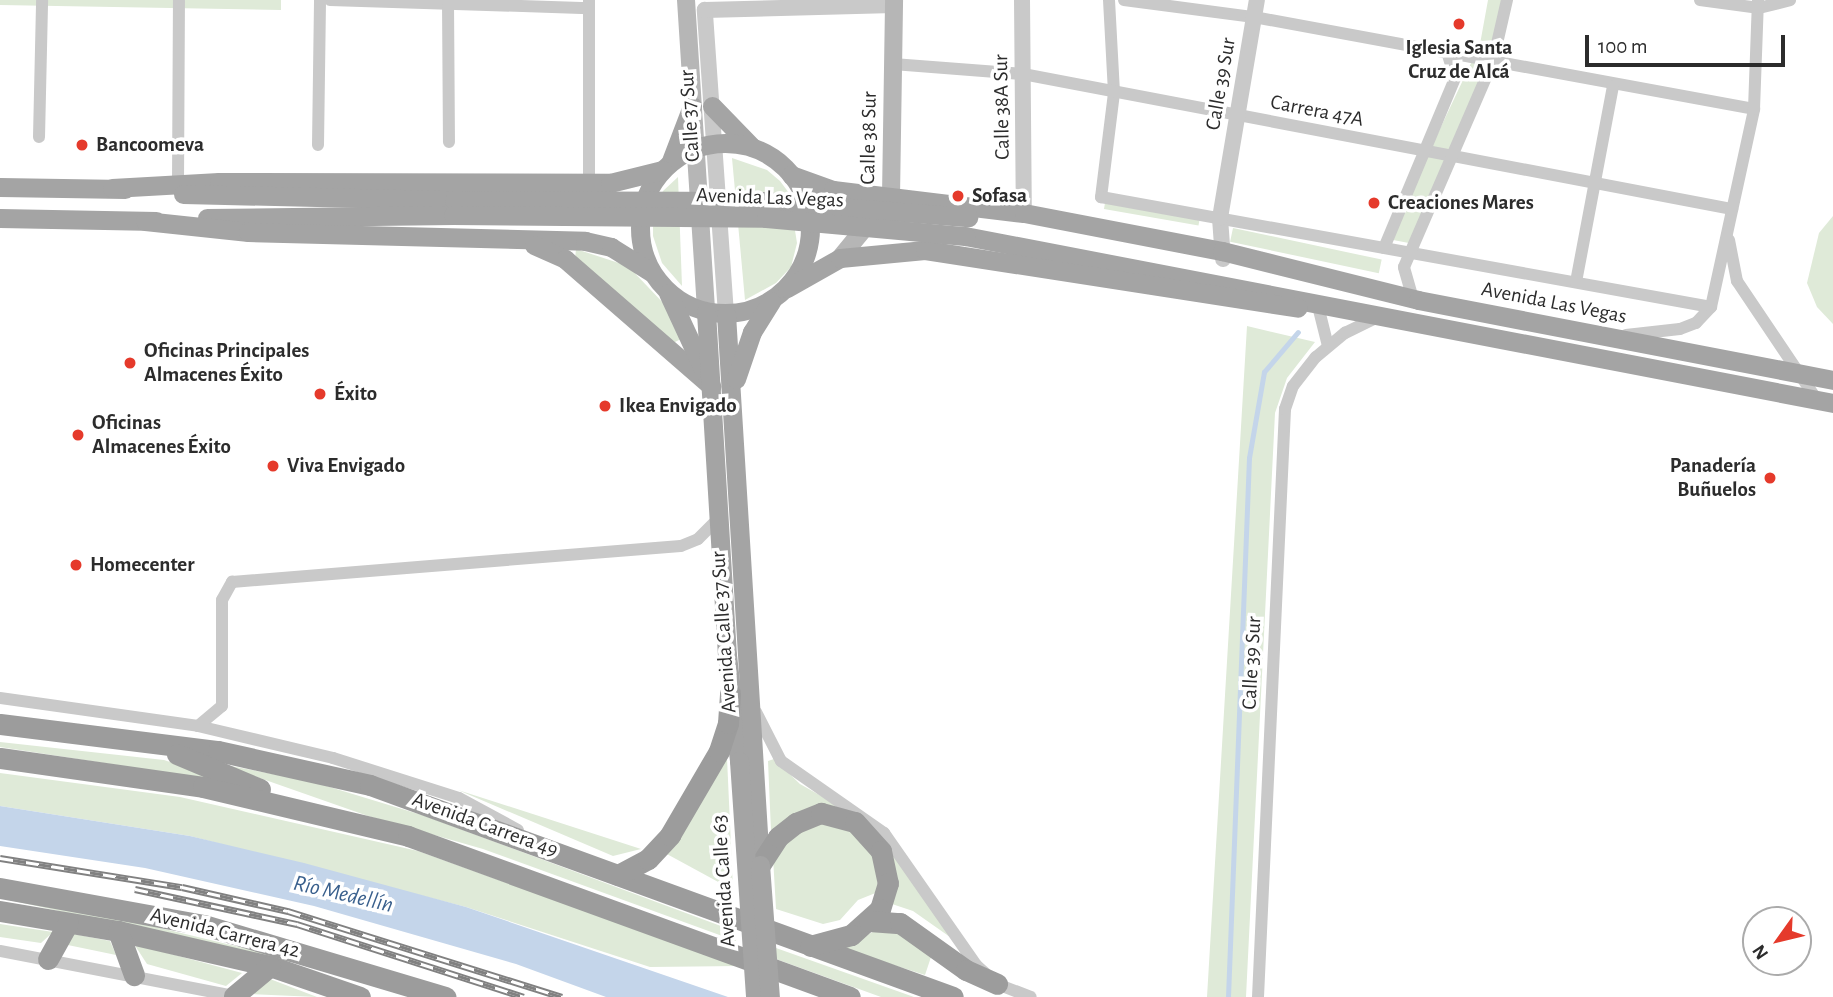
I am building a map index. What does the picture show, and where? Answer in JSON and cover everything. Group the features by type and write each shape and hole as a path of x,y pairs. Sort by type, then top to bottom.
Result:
{"highway":[{"path":"618,875 648,859 670,835 719,751 740,696"},
{"name":"Avenida Carrera 49","path":"0,724 150,743 327,773 558,851 807,946 953,997"},
{"path":"150,743 307,809"},
{"name":"Avenida Carrera 49","path":"0,758 203,787 307,809 480,859 850,997"},
{"path":"760,864 778,837 810,816 839,815 855,822 870,836 887,867 884,898 869,922 839,940 807,946"},
{"name":"Avenida Carrera 42","path":"0,888 204,925 445,997"},
{"name":"Avenida Carrera 42","path":"0,911 118,931 279,968 360,997"},
{"path":"869,922 900,923 966,970 997,985"},
{"path":"48,959 68,923"},
{"path":"118,931 134,975"},
{"path":"235,997 279,968 372,973"}],"main road":[{"name":"Calle 37 Sur","path":"686,0 702,106 694,148 716,313 732,397"},
{"name":"Calle 38 Sur","path":"840,258 891,195 894,3"},
{"path":"711,386 668,293 652,272 641,247 639,219 647,193 702,106 752,148 791,175 806,202 810,232 803,262 745,348 732,397"},
{"name":"Avenida Las Vegas","path":"0,187 589,183 624,180 666,166 694,148 714,143"},
{"path":"714,143 752,148"},
{"name":"Avenida Las Vegas","path":"791,175 833,190 1024,213 1268,264 1413,299 1833,380"},
{"path":"495,239 510,207 496,183"},
{"name":"Avenida Las Vegas","path":"112,188 220,197 967,226 1222,255"},
{"path":"921,199 912,226 925,250"},
{"name":"Avenida Las Vegas","path":"0,218 145,221 454,207"},
{"name":"Avenida Las Vegas","path":"145,221 248,232 598,243 652,272"},
{"name":"Avenida Las Vegas","path":"967,226 1323,306"},
{"path":"516,239 565,259 711,386"},
{"name":"Avenida Las Vegas","path":"840,258 925,250 1386,313 1825,401"},
{"path":"668,293 716,313 780,293 840,258"},
{"path":"1323,306 1342,296 1349,284"},
{"name":"Calle 37 Sur","path":"711,386 716,313"},
{"path":"1696,375 1747,377 1757,365"},
{"name":"Avenida Calle 37 Sur","path":"711,386 719,518 760,864"},
{"name":"Avenida Calle 37 Sur","path":"732,397 740,696 739,761"},
{"name":"Avenida Calle 63","path":"739,761 755,997"},
{"name":"Avenida Calle 63","path":"760,864 770,997"}],"street":[{"path":"39,137 42,0"},
{"path":"178,184 179,0"},
{"path":"318,145 320,0"},
{"path":"330,0 589,4 589,183"},
{"name":"Calle 38A Sur","path":"1022,0 1024,213"},
{"path":"1109,0 1114,93 1101,197 1711,307"},
{"path":"1124,0 1254,17 1613,86 1754,108"},
{"name":"Calle 39 Sur","path":"1222,255 1220,218 1257,0"},
{"path":"1413,299 1404,273 1410,252 1493,61 1507,0"},
{"path":"1700,0 1759,4 1790,0"},
{"path":"448,2 449,142"},
{"path":"705,5 894,3"},
{"path":"1609,337 1680,329 1696,323 1711,307 1754,108 1759,4"},
{"name":"Calle 37 Sur","path":"705,5 702,106 714,143 716,313"},
{"path":"1384,248 1455,78 1448,55"},
{"name":"Carrera 47A","path":"892,64 1023,74 1732,209"},
{"path":"1576,282 1613,86"},
{"path":"1728,229 1737,281 1799,373 1825,401"},
{"path":"1323,306 1328,345"},
{"name":"Calle 39 Sur","path":"1258,997 1284,409 1302,371 1328,345 1386,313"},
{"path":"198,726 218,713 224,696 226,587 239,580 681,546 693,542 719,518"},
{"path":"740,696 780,761 884,833 969,956 997,985 1031,997"},
{"path":"0,698 198,726 413,781 458,798 558,851"},
{"path":"0,951 134,975 235,997"}],"green space":[{"path":"0,0 281,0 281,10 0,5"},
{"path":"1488,0 1507,0 1493,61 1414,244 1388,239 1480,44"},
{"path":"732,158 767,170 780,181 789,193 797,243 791,267 776,283 745,300"},
{"path":"678,177 682,286 662,263 653,236 653,211 663,191"},
{"path":"1105,203 1200,220 1198,226 1104,209"},
{"path":"1833,216 1833,324 1817,307 1807,283 1819,233"},
{"path":"1233,228 1382,260 1379,273 1230,242"},
{"path":"576,249 628,266 668,308 683,338 671,344 575,259"},
{"path":"1247,326 1315,342 1287,378 1275,413 1246,997 1207,997"},
{"path":"0,742 164,760 233,783 0,747"},
{"path":"727,758 733,890 665,853"},
{"path":"774,759 800,784 860,818 900,860 950,937 913,911 892,904 894,875 835,810 771,831 768,761"},
{"path":"220,764 310,781 425,816 737,932 736,941 483,849 368,816"},
{"path":"0,773 180,797 418,851 739,966 650,967 466,907 190,836 0,806"},
{"path":"458,790 641,849 613,856"},
{"path":"821,821 850,828 869,846 877,865 878,892 858,900 840,920 823,924 776,909 773,857 784,840"},
{"path":"0,898 98,913 298,961 291,962"},
{"path":"0,924 53,932 41,943 0,937"},
{"path":"877,930 899,931 932,954 925,975 840,948"},
{"path":"74,934 110,941 116,955 63,944"},
{"path":"134,944 242,973 226,986 147,964"},
{"path":"776,948 914,997 881,997 776,959"},
{"path":"270,979 317,997 250,994"}],"water":[{"name":"Río Medellín","path":"0,806 190,836 304,863 466,907 728,997 606,997 516,964 314,906 145,868 0,846"}],"waterway":[{"path":"1228,997 1249,458 1264,372 1298,332"}],"railway":[{"path":"0,858 182,887 288,911 562,997"},
{"path":"135,889 297,924 524,997"}],"place":[{"name":"Iglesia Santa Cruz de Alcá","path":"1459,24"},
{"name":"Bancoomeva","path":"82,145"},
{"name":"Sofasa","path":"958,196"},
{"name":"Creaciones Mares","path":"1374,203"},
{"name":"Oficinas Principales Almacenes Éxito","path":"130,363"},
{"name":"Éxito","path":"320,394"},
{"name":"Ikea Envigado","path":"605,406"},
{"name":"Oficinas Almacenes Éxito","path":"78,435"},
{"name":"Viva Envigado","path":"273,466"},
{"name":"Panadería Buñuelos","path":"1770,478"},
{"name":"Homecenter","path":"76,565"}]}
